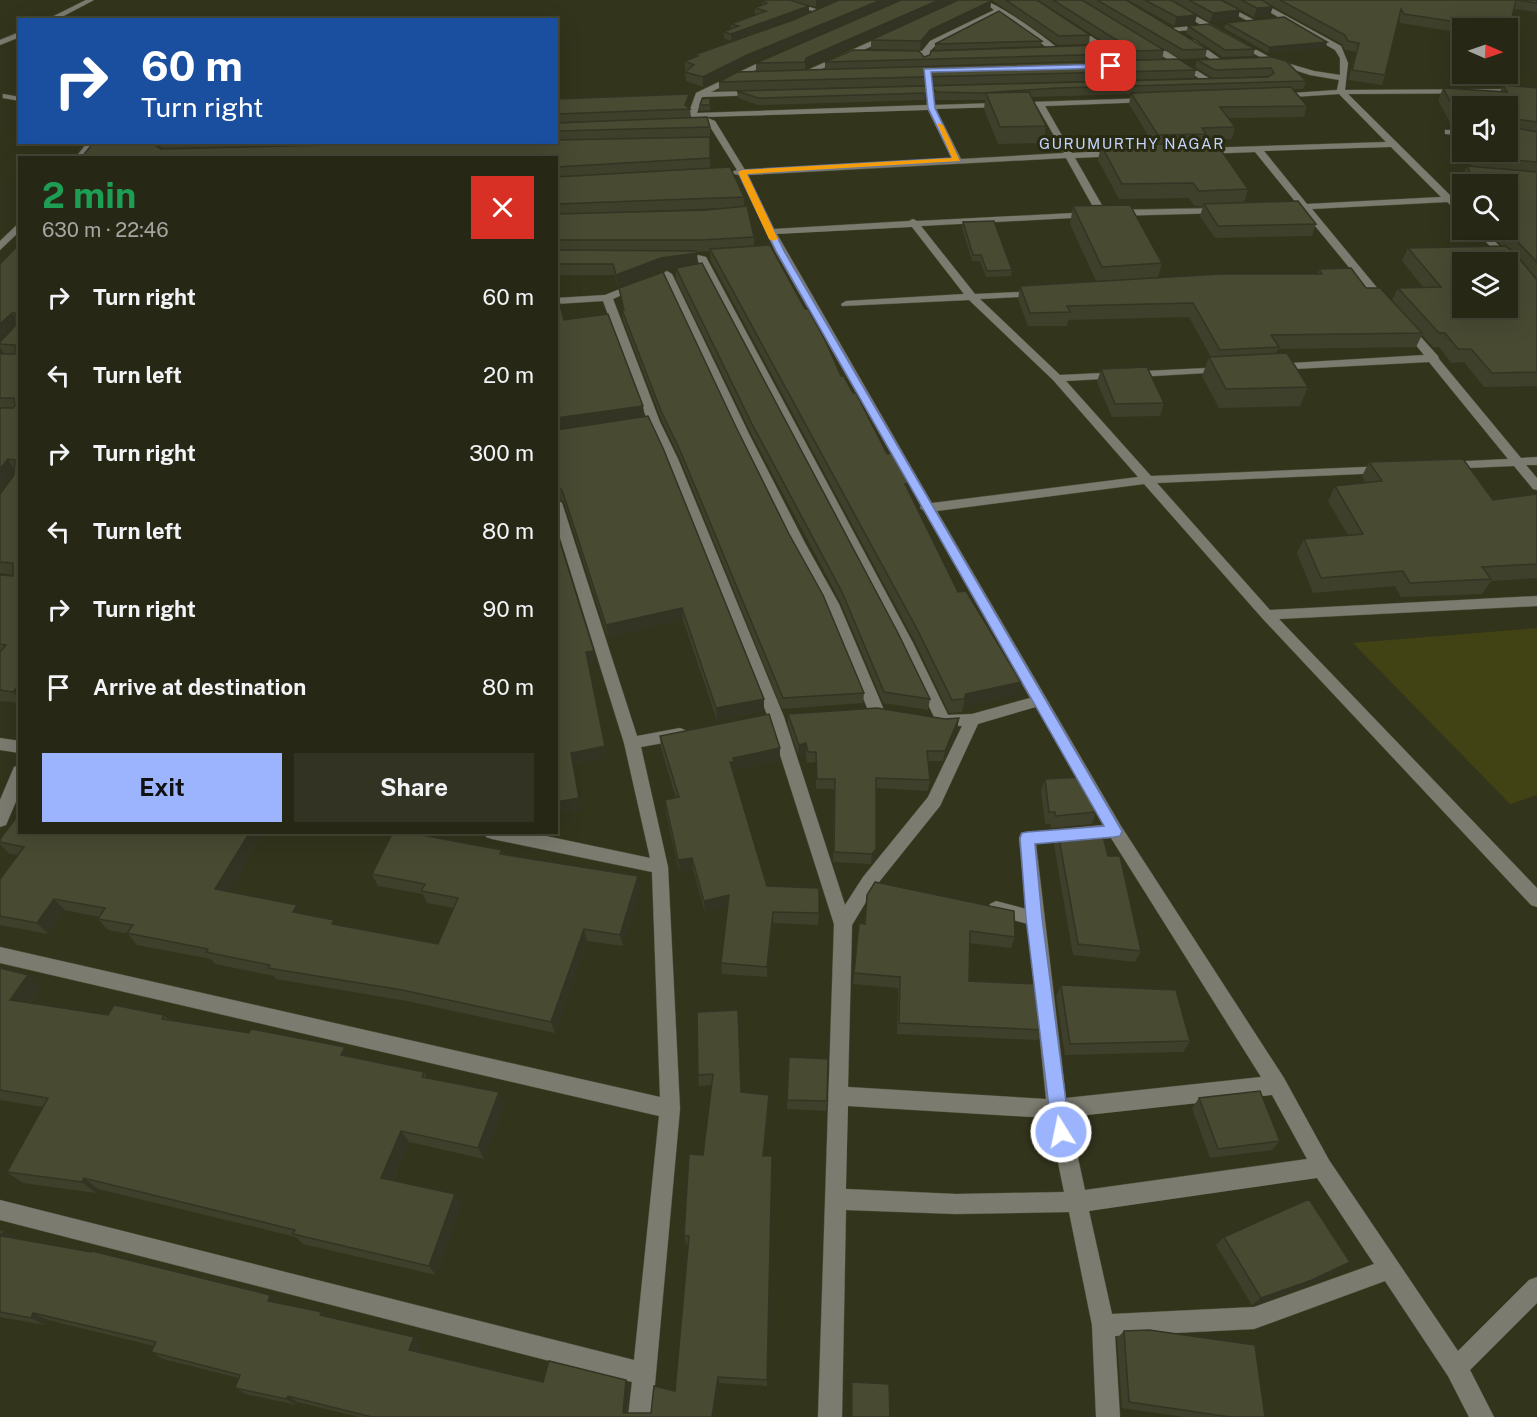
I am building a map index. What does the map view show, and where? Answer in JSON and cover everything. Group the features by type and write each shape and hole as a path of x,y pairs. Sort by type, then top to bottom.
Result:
{"street":[{"path":"53,18 91,0"},
{"path":"778,0 823,12"},
{"path":"984,0 1056,50"},
{"path":"1162,0 1270,60 1313,73 1342,78"},
{"path":"1211,0 1252,21"},
{"path":"1252,0 1338,48 1344,55 1346,64 1341,92"},
{"path":"807,19 832,8"},
{"path":"923,54 933,43 1000,10"},
{"path":"1274,19 1285,18"},
{"path":"1241,22 1263,20"},
{"path":"1065,23 1132,66"},
{"path":"1162,24 1221,63"},
{"path":"1173,30 1219,25"},
{"path":"801,75 895,33"},
{"path":"1083,35 1093,33"},
{"path":"0,43 18,35"},
{"path":"1143,41 1211,82"},
{"path":"1085,49 1105,48"},
{"path":"1045,50 1066,50"},
{"path":"853,53 876,53"},
{"path":"888,53 956,53"},
{"path":"923,54 927,70"},
{"path":"690,119 699,95 783,55"},
{"path":"1251,61 1270,60"},
{"path":"1163,65 1231,62"},
{"path":"1121,66 1142,66"},
{"path":"790,75 824,74"},
{"path":"734,77 756,76"},
{"path":"1188,83 1222,82"},
{"path":"930,89 931,108 957,160"},
{"path":"1341,92 1450,199"},
{"path":"1267,96 1341,92 1536,93"},
{"path":"699,95 764,93"},
{"path":"6,96 18,99"},
{"path":"690,119 1160,100"},
{"path":"1040,104 1102,214"},
{"path":"690,119 712,123 716,143 742,172 755,211 770,232 775,252 1114,831 1277,1085 1322,1167 1456,1368 1482,1417"},
{"path":"1448,132 1452,132"},
{"path":"81,156 91,144"},
{"path":"1188,152 1395,144"},
{"path":"1258,150 1359,275 1434,358 1537,486"},
{"path":"719,174 1070,154 1129,153"},
{"path":"1270,208 1450,199"},
{"path":"770,232 913,222 1234,210"},
{"path":"913,222 972,297 1058,378 1100,429 1149,480 1267,615 1537,900"},
{"path":"0,247 18,227"},
{"path":"1488,240 1500,252"},
{"path":"700,261 906,643 943,721"},
{"path":"558,301 607,298 617,292 681,270"},
{"path":"1347,276 1359,275"},
{"path":"658,277 832,604 876,711"},
{"path":"846,304 1054,292"},
{"path":"607,298 649,423 672,459 776,717 843,924 830,1417"},
{"path":"1257,368 1434,358"},
{"path":"1058,378 1234,369"},
{"path":"1435,467 1537,461"},
{"path":"926,508 1149,480 1400,468"},
{"path":"558,509 632,743 660,867 670,1109 640,1417"},
{"path":"1267,615 1537,601"},
{"path":"921,717 943,721 972,720 1038,701"},
{"path":"843,924 869,882 934,801 972,720"},
{"path":"632,743 698,731"},
{"path":"0,744 18,747"},
{"path":"0,820 18,776"},
{"path":"1108,1417 1103,1326 1057,1109 1034,918 1027,838 1114,831"},
{"path":"502,834 660,867"},
{"path":"869,882 891,887"},
{"path":"979,906 1034,918"},
{"path":"0,955 670,1109"},
{"path":"839,1096 1057,1109 1277,1085"},
{"path":"836,1199 957,1204 1076,1202 1322,1167"},
{"path":"0,1210 644,1374"},
{"path":"1103,1326 1254,1318 1391,1268"},
{"path":"1456,1368 1537,1288"}],"shaded area":[{"path":"1537,628 1537,795 1510,804 1353,643"}],"building":[{"path":"790,0 809,6 731,34 723,32 739,26 731,24 766,11 755,8 767,3 761,1"},
{"path":"839,0 881,0 747,55 703,77 685,72 694,65 685,61 698,56 694,55 793,20"},
{"path":"901,0 939,0 806,58 805,62 756,63"},
{"path":"958,0 991,1 930,30 921,41 871,40"},
{"path":"1006,0 1037,0 1090,35 1059,36"},
{"path":"1053,0 1082,0 1164,50 1134,51"},
{"path":"1097,0 1126,0 1207,49 1183,50"},
{"path":"1145,0 1171,0 1197,15 1177,17"},
{"path":"1189,0 1221,0 1240,10 1213,13"},
{"path":"1241,0 1262,0 1273,7 1257,8"},
{"path":"1280,0 1516,0 1512,18 1452,18 1452,21 1404,14 1401,9 1385,75 1352,70 1359,43 1348,41 1345,35"},
{"path":"1516,0 1537,0 1537,3"},
{"path":"999,11 1042,41 935,44"},
{"path":"1284,17 1327,42 1269,47 1226,23"},
{"path":"1209,24 1255,49 1225,50 1188,26"},
{"path":"1103,45 1116,54 825,62 853,50 919,51 924,57 930,55 931,51"},
{"path":"1272,57 1286,61 1306,81 1058,88 981,93 937,92 932,89 926,93 758,98 737,91 1268,77 1274,73 1271,68 1215,70 1197,60"},
{"path":"1179,59 1196,70 719,82 737,72"},
{"path":"1503,85 1537,88 1537,122 1518,120 1518,96 1452,96 1452,105 1443,88 1507,92"},
{"path":"1291,87 1307,106 1220,107 1235,127 1202,128 1206,134 1158,135 1131,93"},
{"path":"1029,92 1046,126 1000,127 986,93"},
{"path":"689,94 685,105 690,109 558,114 558,99"},
{"path":"710,98 710,105 700,105 702,99"},
{"path":"707,117 710,127 558,131 558,123"},
{"path":"1518,128 1537,132 1537,162 1518,160"},
{"path":"710,137 710,158 558,167 558,156 83,156 92,144 152,144 161,149 377,144 558,144 558,140"},
{"path":"1214,140 1248,189 1199,191 1193,183 1122,184 1101,145 1167,144 1165,141"},
{"path":"1467,166 1537,172 1537,262 1516,240 1518,240 1518,174 1471,174"},
{"path":"730,167 744,197 558,204 558,177"},
{"path":"1298,201 1316,224 1218,226 1204,204"},
{"path":"1130,205 1162,263 1102,267 1073,206"},
{"path":"747,206 754,237 700,240 558,240 558,214 707,210"},
{"path":"994,221 1012,270 987,271 981,255 973,255 963,222"},
{"path":"18,245 18,686 13,692 0,690 0,652 6,645 0,644 0,575 13,576 13,563 0,562 0,494 14,475 15,460 8,459 0,469 0,408 15,406 14,398 0,398 0,354 15,354 15,345 0,344 0,342 15,326 15,313 0,324 0,264"},
{"path":"770,245 825,340 841,376 843,375 853,393 856,393 887,454 897,452 912,482 905,484 958,592 966,591 1021,682 966,694 964,699 952,700 917,629 710,249"},
{"path":"1505,246 1513,251 1452,252 1452,318 1518,318 1518,257 1537,280 1537,372 1492,373 1471,349 1458,349 1445,333 1439,333 1398,288 1441,287 1408,248"},
{"path":"558,250 696,251 697,253 661,258 616,275 613,264 558,264"},
{"path":"702,263 898,633 930,699 884,692 842,592 752,424 676,268"},
{"path":"1351,268 1366,288 1380,288 1422,333 1271,335 1279,347 1220,350 1193,303 1067,306 1070,312 1030,313 1020,286 1221,274 1322,274 1319,269"},
{"path":"663,272 789,534 823,595 864,693 783,698 679,448 661,411 622,310 624,310 619,288"},
{"path":"558,298 564,320 608,314 643,406 558,418"},
{"path":"1287,353 1308,387 1226,389 1209,357"},
{"path":"1147,367 1164,403 1115,404 1101,369"},
{"path":"648,416 764,699 716,708 682,608 606,625 562,490 558,487 558,430"},
{"path":"1463,459 1493,500 1537,494 1537,564 1482,567 1491,579 1410,583 1403,571 1321,578 1304,539 1363,534 1335,486 1382,481 1369,462"},
{"path":"558,535 594,651 586,652 605,746 571,753 579,798 558,802"},
{"path":"877,708 945,719 959,718 945,751 927,751 930,780 876,778 876,849 872,854 834,852 835,779 817,779 816,752 808,752 806,743 799,745 788,714"},
{"path":"769,714 780,748 733,758 734,762 730,762 767,886 819,888 819,913 773,912 767,967 721,963 729,895 704,901 692,858 678,860 665,800 679,797 660,736"},
{"path":"1085,777 1096,812 1055,816 1055,812 1049,812 1045,779"},
{"path":"18,815 18,834 249,834 215,889 297,905 293,912 334,920 332,924 438,944 458,898 421,891 425,884 372,874 392,834 417,834 502,850 500,854 638,876 620,935 584,929 551,1022 402,990 268,968 270,965 206,952 208,949 127,933 133,925 98,919 105,908 54,899 37,923 0,916 0,879 24,847 0,842"},
{"path":"1101,829 1108,856 1120,856 1141,951 1078,944 1058,833"},
{"path":"875,882 1014,911 1015,937 970,931 969,981 1037,984 1042,1030 899,1023 900,977 854,973 859,923 865,924 867,895"},
{"path":"0,968 28,975 10,1000 108,1015 114,1005 164,1015 162,1019 249,1033 251,1029 345,1047 341,1055 424,1072 422,1077 499,1092 478,1148 401,1131 381,1178 455,1194 429,1266 293,1234 295,1230 84,1178 82,1182 7,1172 48,1098 0,1090"},
{"path":"1061,985 1176,990 1190,1041 1070,1044"},
{"path":"738,1010 741,1092 769,1095 763,1156 772,1156 767,1380 718,1377 712,1417 372,1417 288,1396 286,1399 235,1388 240,1375 151,1352 156,1342 33,1313 31,1318 0,1312 0,1230 4,1230 1,1236 92,1251 270,1295 268,1301 322,1312 320,1315 414,1337 409,1350 543,1382 549,1361 626,1380 623,1413 651,1413 654,1386 675,1391 689,1236 684,1236 689,1154 703,1155 713,1074 698,1075 697,1012"},
{"path":"789,1057 828,1059 827,1101 787,1100"},
{"path":"1260,1091 1280,1141 1218,1149 1199,1098"},
{"path":"1309,1199 1350,1262 1312,1280 1261,1298 1224,1237"},
{"path":"1149,1330 1255,1345 1265,1417 1230,1417 1129,1402 1124,1331"},
{"path":"852,1382 889,1384 890,1417 852,1417"}],"slow traffic":[{"path":"773,239 742,172 957,160 940,125"}],"district":[{"name":"GURUMURTHY NAGAR","path":"1132,143"}],"route":[{"path":"1061,1132 1034,918 1027,838 1114,831 780,251 742,172 957,160 931,108 927,70 1111,66"}]}
